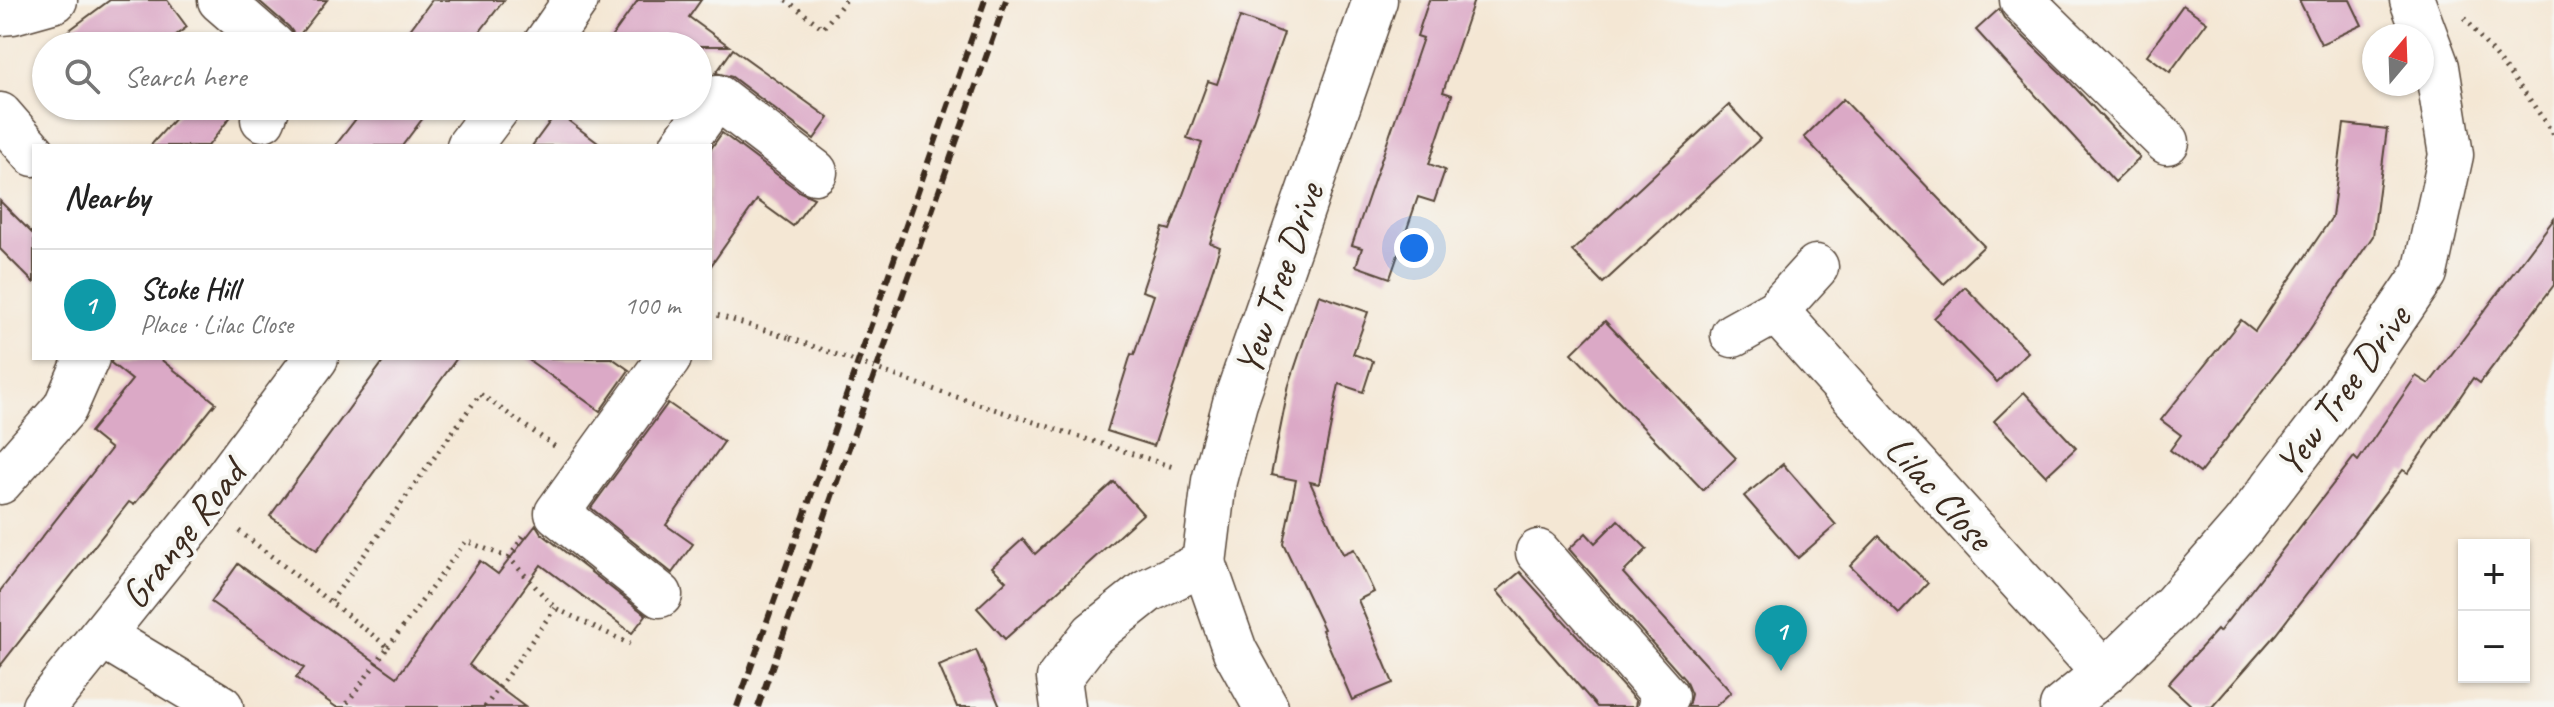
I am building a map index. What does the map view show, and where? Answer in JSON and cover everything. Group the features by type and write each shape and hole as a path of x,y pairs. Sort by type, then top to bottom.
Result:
{"street":[{"path":"0,13 55,0"},
{"path":"220,0 257,32"},
{"path":"554,32 576,0"},
{"name":"Yew Tree Drive","path":"1266,707 1235,651 1204,563 1214,481 1235,403 1375,0"},
{"path":"2022,0 2167,142"},
{"name":"Yew Tree Drive","path":"2062,707 2104,673 2175,604 2243,526 2337,403 2425,273 2451,155 2437,67 2412,0"},
{"path":"712,104 717,97 815,172"},
{"path":"0,115 32,152"},
{"path":"470,144 488,120"},
{"path":"683,144 701,120"},
{"path":"1733,335 1776,311 1816,267"},
{"name":"Lilac Close","path":"1776,311 2104,673"},
{"path":"0,482 65,408 86,360"},
{"name":"Grange Road","path":"44,707 206,506 315,360"},
{"path":"660,595 557,513 668,360"},
{"path":"1538,552 1666,697 1660,707"},
{"path":"1063,707 1059,678 1093,634 1147,591 1204,563"},
{"path":"103,636 221,707"}],"path":[{"path":"786,0 823,28 846,0"},
{"path":"2460,12 2528,97 2554,135"},
{"path":"712,314 1214,481"},
{"path":"331,601 480,394 561,451"},
{"path":"206,506 388,647"},
{"path":"509,558 525,533"},
{"path":"344,707 466,541 509,558 555,608 630,644"},
{"path":"485,707 555,608"}],"building":[{"path":"110,0 167,0 187,27 180,32 67,32"},
{"path":"258,0 327,0 302,32 293,32"},
{"path":"432,0 504,0 480,32 408,32"},
{"path":"638,0 701,0 689,17 710,32 615,32"},
{"path":"1429,0 1474,0 1443,92 1452,95 1429,164 1445,170 1434,202 1418,197 1390,278 1356,266 1362,248 1352,245 1423,38 1417,36"},
{"path":"2299,0 2350,0 2362,25 2321,44"},
{"path":"2183,5 2207,22 2170,72 2147,55"},
{"path":"1999,9 2004,18 2066,78 2140,158 2115,182 1976,30"},
{"path":"1240,17 1284,33 1210,243 1220,247 1154,446 1107,431 1131,354 1134,355 1154,295 1142,291 1163,228 1170,230 1202,143 1187,138 1208,81 1217,84"},
{"path":"712,34 729,46 712,46"},
{"path":"733,49 829,118 814,139 732,77 716,73"},
{"path":"1843,99 1984,246 1944,284 1804,137"},
{"path":"1729,105 1760,139 1603,283 1572,251"},
{"path":"173,120 228,120 210,144 152,144"},
{"path":"355,120 422,120 404,144 337,144"},
{"path":"551,120 568,120 599,144 533,144"},
{"path":"2344,124 2387,129 2373,236 2306,335 2200,473 2170,450 2181,435 2161,420 2241,320 2255,331 2332,217"},
{"path":"722,133 800,192 814,198 793,226 757,200 712,264 712,147"},
{"path":"0,201 32,233 32,281 0,249"},
{"path":"2554,219 2554,285 2480,383 2473,378 2408,473 2403,470 2276,634 2212,707 2193,707 2168,684 2217,630 2219,632 2354,457 2358,461 2416,376 2429,384"},
{"path":"1965,287 2028,352 1997,382 1934,318"},
{"path":"1319,295 1368,312 1353,354 1373,361 1363,392 1339,384 1319,484 1310,482 1343,554 1354,549 1374,592 1358,600 1393,683 1352,700 1324,629 1283,543 1296,480 1271,475 1289,385"},
{"path":"1605,321 1736,458 1703,490 1572,353"},
{"path":"112,360 162,360 216,403 134,505 129,502 0,666 0,591 111,449 90,432 132,380 111,363"},
{"path":"385,360 456,360 317,550 270,516"},
{"path":"529,360 615,360 629,370 600,411"},
{"path":"2024,392 2076,448 2046,476 1994,421"},
{"path":"668,403 724,442 666,525 693,544 672,573 591,508"},
{"path":"1783,464 1836,525 1798,558 1744,496"},
{"path":"1114,482 1143,514 1005,639 977,608 1006,581 992,567 1023,539 1035,554"},
{"path":"1618,520 1647,549 1623,573 1731,692 1715,707 1688,707 1691,694 1685,680 1569,549 1586,533 1595,543"},
{"path":"536,525 541,533 646,615 632,633 541,565 469,665 525,707 336,707 296,678 304,668 211,602 238,564 397,677 480,561 498,574"},
{"path":"1879,536 1928,583 1899,614 1850,566"},
{"path":"1520,572 1636,701 1635,707 1597,707 1497,591"},
{"path":"976,650 1000,707 957,707 939,666"}],"railway":[{"path":"737,707 985,0"},
{"path":"758,707 1006,0"}],"place":[{"name":"Stoke Hill","path":"1781,671"}]}
